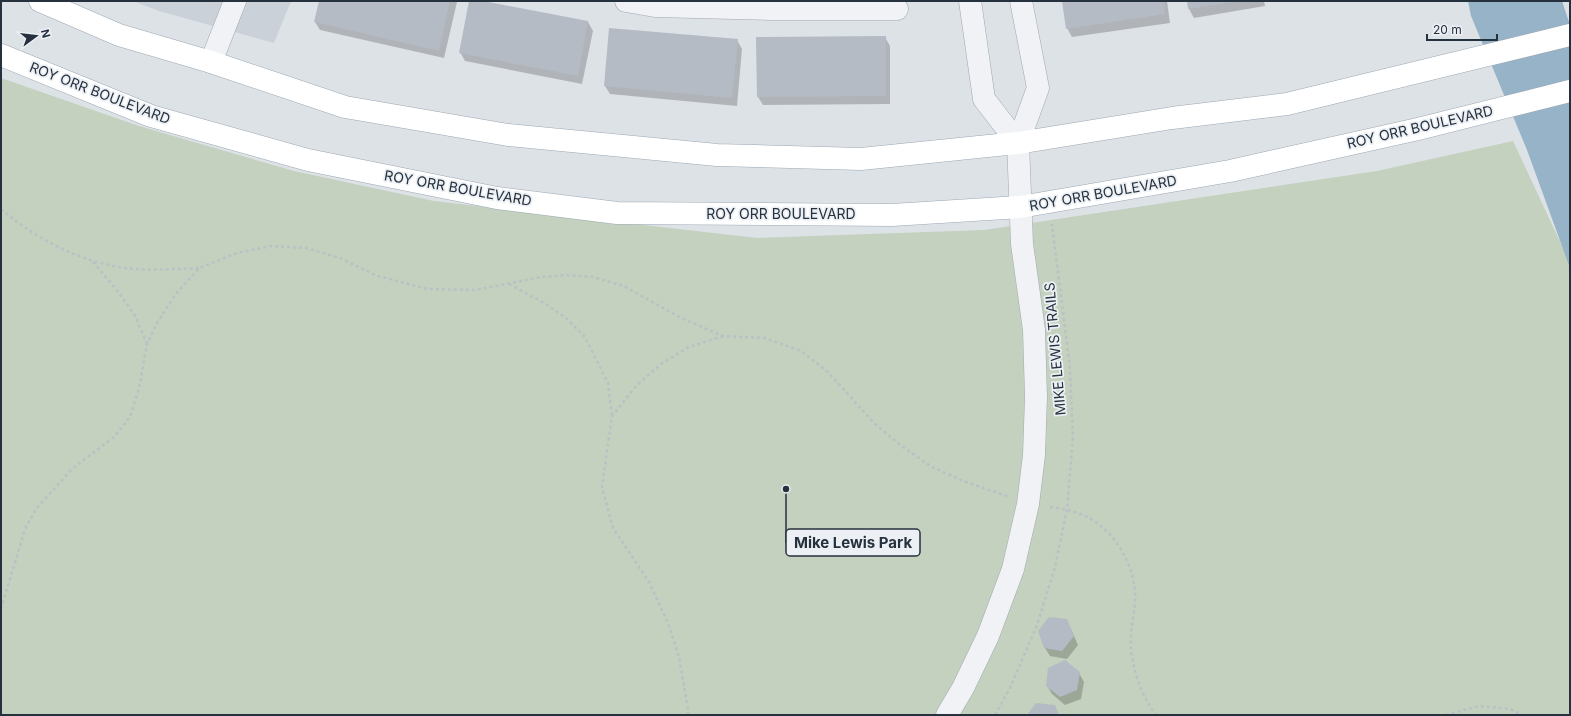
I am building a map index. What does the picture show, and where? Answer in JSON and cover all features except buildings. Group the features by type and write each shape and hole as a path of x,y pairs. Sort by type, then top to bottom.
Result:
{"main road":[{"path":"40,1 119,35 211,62 345,106 508,135 717,155 861,159 1018,143 1172,118 1287,104 1570,35"},
{"name":"ROY ORR BOULEVARD","path":"1,55 150,116 308,160 497,198 617,213 892,215 1020,207 1230,171 1418,129 1570,91"}],"street":[{"path":"211,62 235,1"},
{"path":"626,1 655,6 771,10 821,5 897,9"},
{"path":"970,1 984,99 1018,143"},
{"path":"947,715 963,688 988,636 1013,569 1028,504 1034,455 1036,397 1034,330 1022,244 1018,143 1038,88 1021,1"}],"path":[{"name":"MIKE LEWIS TRAILS","path":"995,715 1010,686 1037,625 1055,567 1067,509 1073,437 1070,368 1052,224 1020,207"},
{"path":"1,209 21,226 47,243 92,261 125,268 158,270 199,268 238,253 271,246 306,248 340,258 375,275 427,289 476,290 540,277 566,275 593,277 624,286 681,318 723,336 765,338 801,351 828,372 874,423 900,445 932,467 966,482 1028,504 1067,509 1093,520 1113,537 1129,564 1135,592 1131,649 1137,678 1147,703 1156,715"},
{"path":"92,261 117,290 135,316 147,344"},
{"path":"1,609 25,529 36,509 73,468 114,437 130,417 139,388 147,344 157,323 175,295 199,268"},
{"path":"508,284 546,304 566,318 585,336 608,383 612,416 602,487 613,528 649,582 668,623 679,657 688,715"},
{"path":"612,416 637,385 661,364 689,347 723,336"},
{"path":"1446,715 1479,706 1510,710 1523,715"}],"shaded area":[{"path":"133,1 291,1 274,43 159,11"}],"green space":[{"path":"1,78 139,126 294,171 434,201 757,238 984,230 1377,171 1513,141 1570,263 1570,715 1,715"}],"water":[{"path":"1468,1 1562,1 1570,25 1570,268 1527,150 1471,16"}],"place":[{"name":"Mike Lewis Park","path":"786,489"}]}
